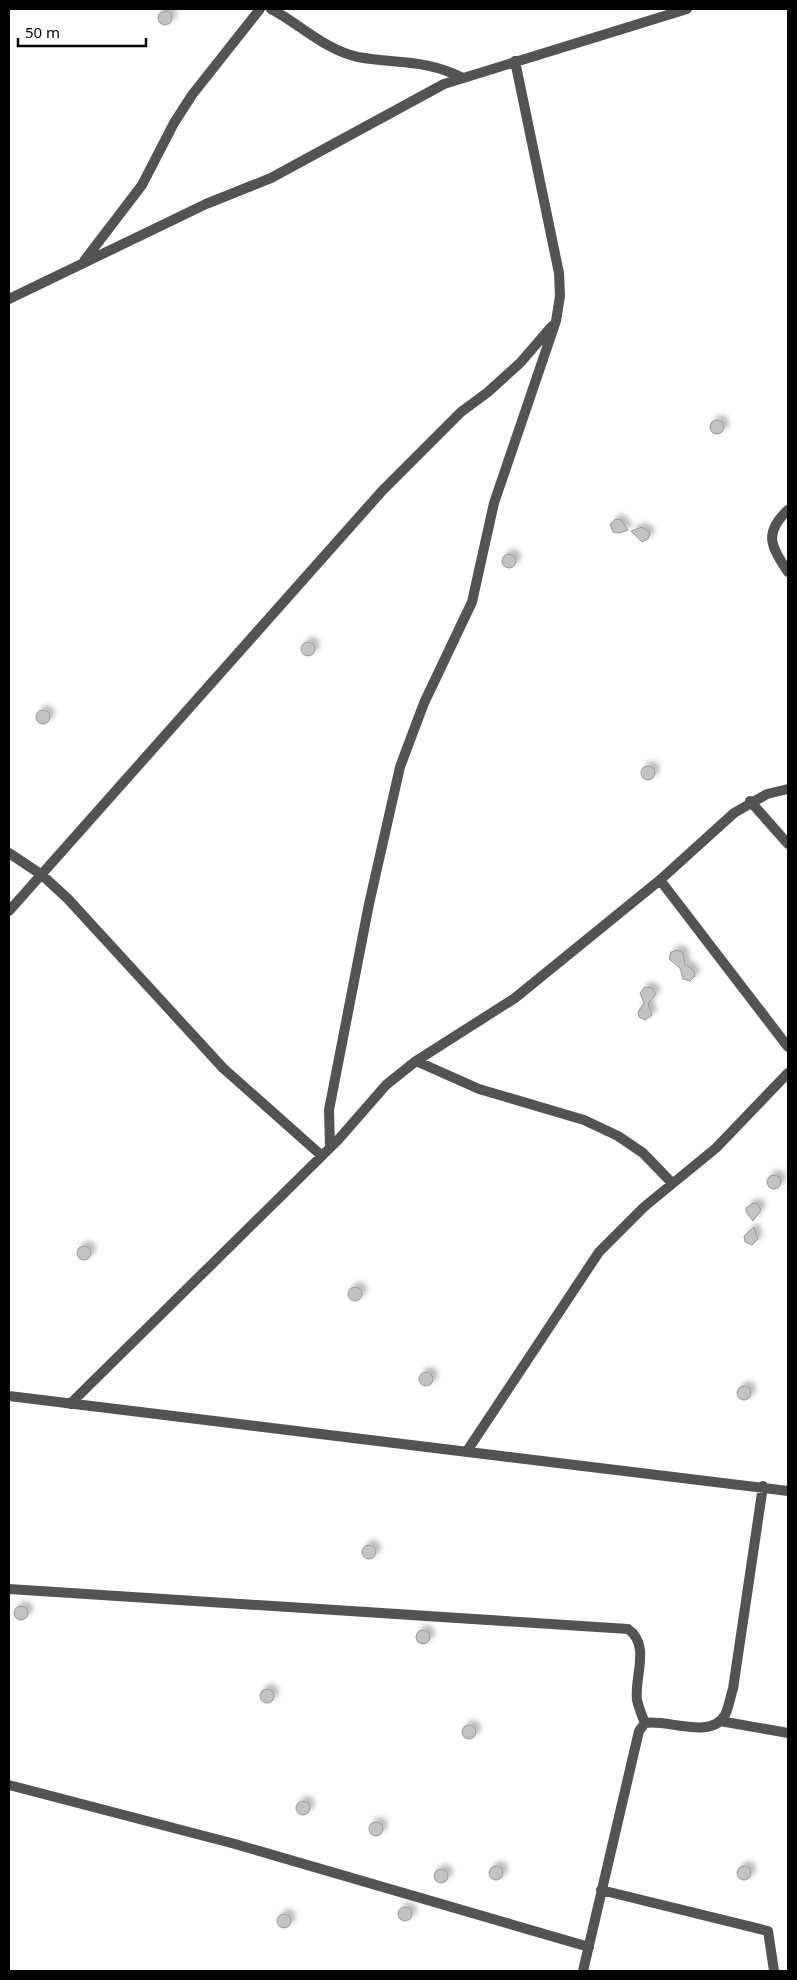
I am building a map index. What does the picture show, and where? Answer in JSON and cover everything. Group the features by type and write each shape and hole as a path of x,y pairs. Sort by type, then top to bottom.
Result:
{"street":[{"path":"82,264 142,185 174,123 192,95 260,9"},
{"path":"271,9 288,12 340,51 358,57 444,68 462,78"},
{"path":"9,299 206,204 271,178 444,84 687,9"},
{"path":"330,1148 329,1110 371,894 400,767 424,703 472,602 494,503 556,321 560,296 559,273 514,61"},
{"path":"9,911 382,491 461,412 488,392 520,363 556,321"},
{"path":"788,510 775,522 771,533 778,556 788,572"},
{"path":"70,1404 330,1148 386,1085 416,1061 514,998 660,880 734,813 750,801 767,794 788,789"},
{"path":"750,801 788,844"},
{"path":"9,853 42,875 68,899 223,1068 322,1156"},
{"path":"660,880 788,1047"},
{"path":"416,1061 479,1089 584,1120 618,1136 643,1153 672,1183"},
{"path":"467,1451 599,1252 644,1207 716,1148 788,1072"},
{"path":"9,1396 763,1486 788,1491"},
{"path":"645,1723 656,1721 705,1728 720,1721 725,1715 733,1689 763,1486"},
{"path":"9,1589 628,1629 634,1633 639,1642 637,1700 645,1723 635,1743 583,1971"},
{"path":"720,1721 788,1733"},
{"path":"9,1785 235,1844 589,1947"},
{"path":"602,1890 768,1931 774,1971"}],"building":[{"path":"162,11 168,11 172,18 168,25 162,25 158,21 158,15"},
{"path":"714,420 720,420 724,427 720,434 714,434 710,430 710,424"},
{"path":"616,519 621,520 628,530 619,533 613,532 610,524"},
{"path":"642,527 650,533 648,539 642,542 631,531"},
{"path":"506,554 512,554 516,561 512,568 506,568 502,564 502,558"},
{"path":"305,642 311,642 315,649 311,656 305,656 301,652 301,646"},
{"path":"40,710 46,710 50,717 46,724 40,724 36,720 36,714"},
{"path":"645,766 651,766 655,773 651,780 645,780 641,776 641,770"},
{"path":"678,950 683,953 685,964 694,971 695,976 690,981 683,979 680,968 669,959 671,952"},
{"path":"645,987 652,988 656,994 648,1004 652,1015 645,1020 639,1017 638,1012 644,1003 640,993"},
{"path":"771,1175 777,1175 781,1182 777,1189 771,1189 767,1185 767,1179"},
{"path":"753,1203 758,1204 761,1210 753,1221 746,1212 746,1208"},
{"path":"754,1227 758,1239 752,1245 745,1242 744,1236"},
{"path":"81,1246 87,1246 91,1253 87,1260 81,1260 77,1256 77,1250"},
{"path":"352,1287 358,1287 362,1294 358,1301 352,1301 348,1297 348,1291"},
{"path":"423,1372 429,1372 433,1379 429,1386 423,1386 419,1382 419,1376"},
{"path":"741,1386 747,1386 751,1393 747,1400 741,1400 737,1396 737,1390"},
{"path":"366,1545 372,1545 376,1552 372,1559 366,1559 362,1555 362,1549"},
{"path":"18,1606 24,1606 28,1613 24,1620 18,1620 14,1616 14,1610"},
{"path":"420,1630 426,1630 430,1637 426,1644 420,1644 416,1640 416,1634"},
{"path":"264,1689 270,1689 274,1696 270,1703 264,1703 260,1699 260,1693"},
{"path":"466,1725 472,1725 476,1732 472,1739 466,1739 462,1735 462,1729"},
{"path":"300,1801 306,1801 310,1808 306,1815 300,1815 296,1811 296,1805"},
{"path":"373,1822 379,1822 383,1829 379,1836 373,1836 369,1832 369,1826"},
{"path":"493,1866 499,1866 503,1873 499,1880 493,1880 489,1876 489,1870"},
{"path":"741,1866 747,1866 751,1873 747,1880 741,1880 737,1876 737,1870"},
{"path":"438,1869 444,1869 448,1876 444,1883 438,1883 434,1879 434,1873"},
{"path":"402,1907 408,1907 412,1914 408,1921 402,1921 398,1917 398,1911"},
{"path":"281,1914 287,1914 291,1921 287,1928 281,1928 277,1924 277,1918"}]}
